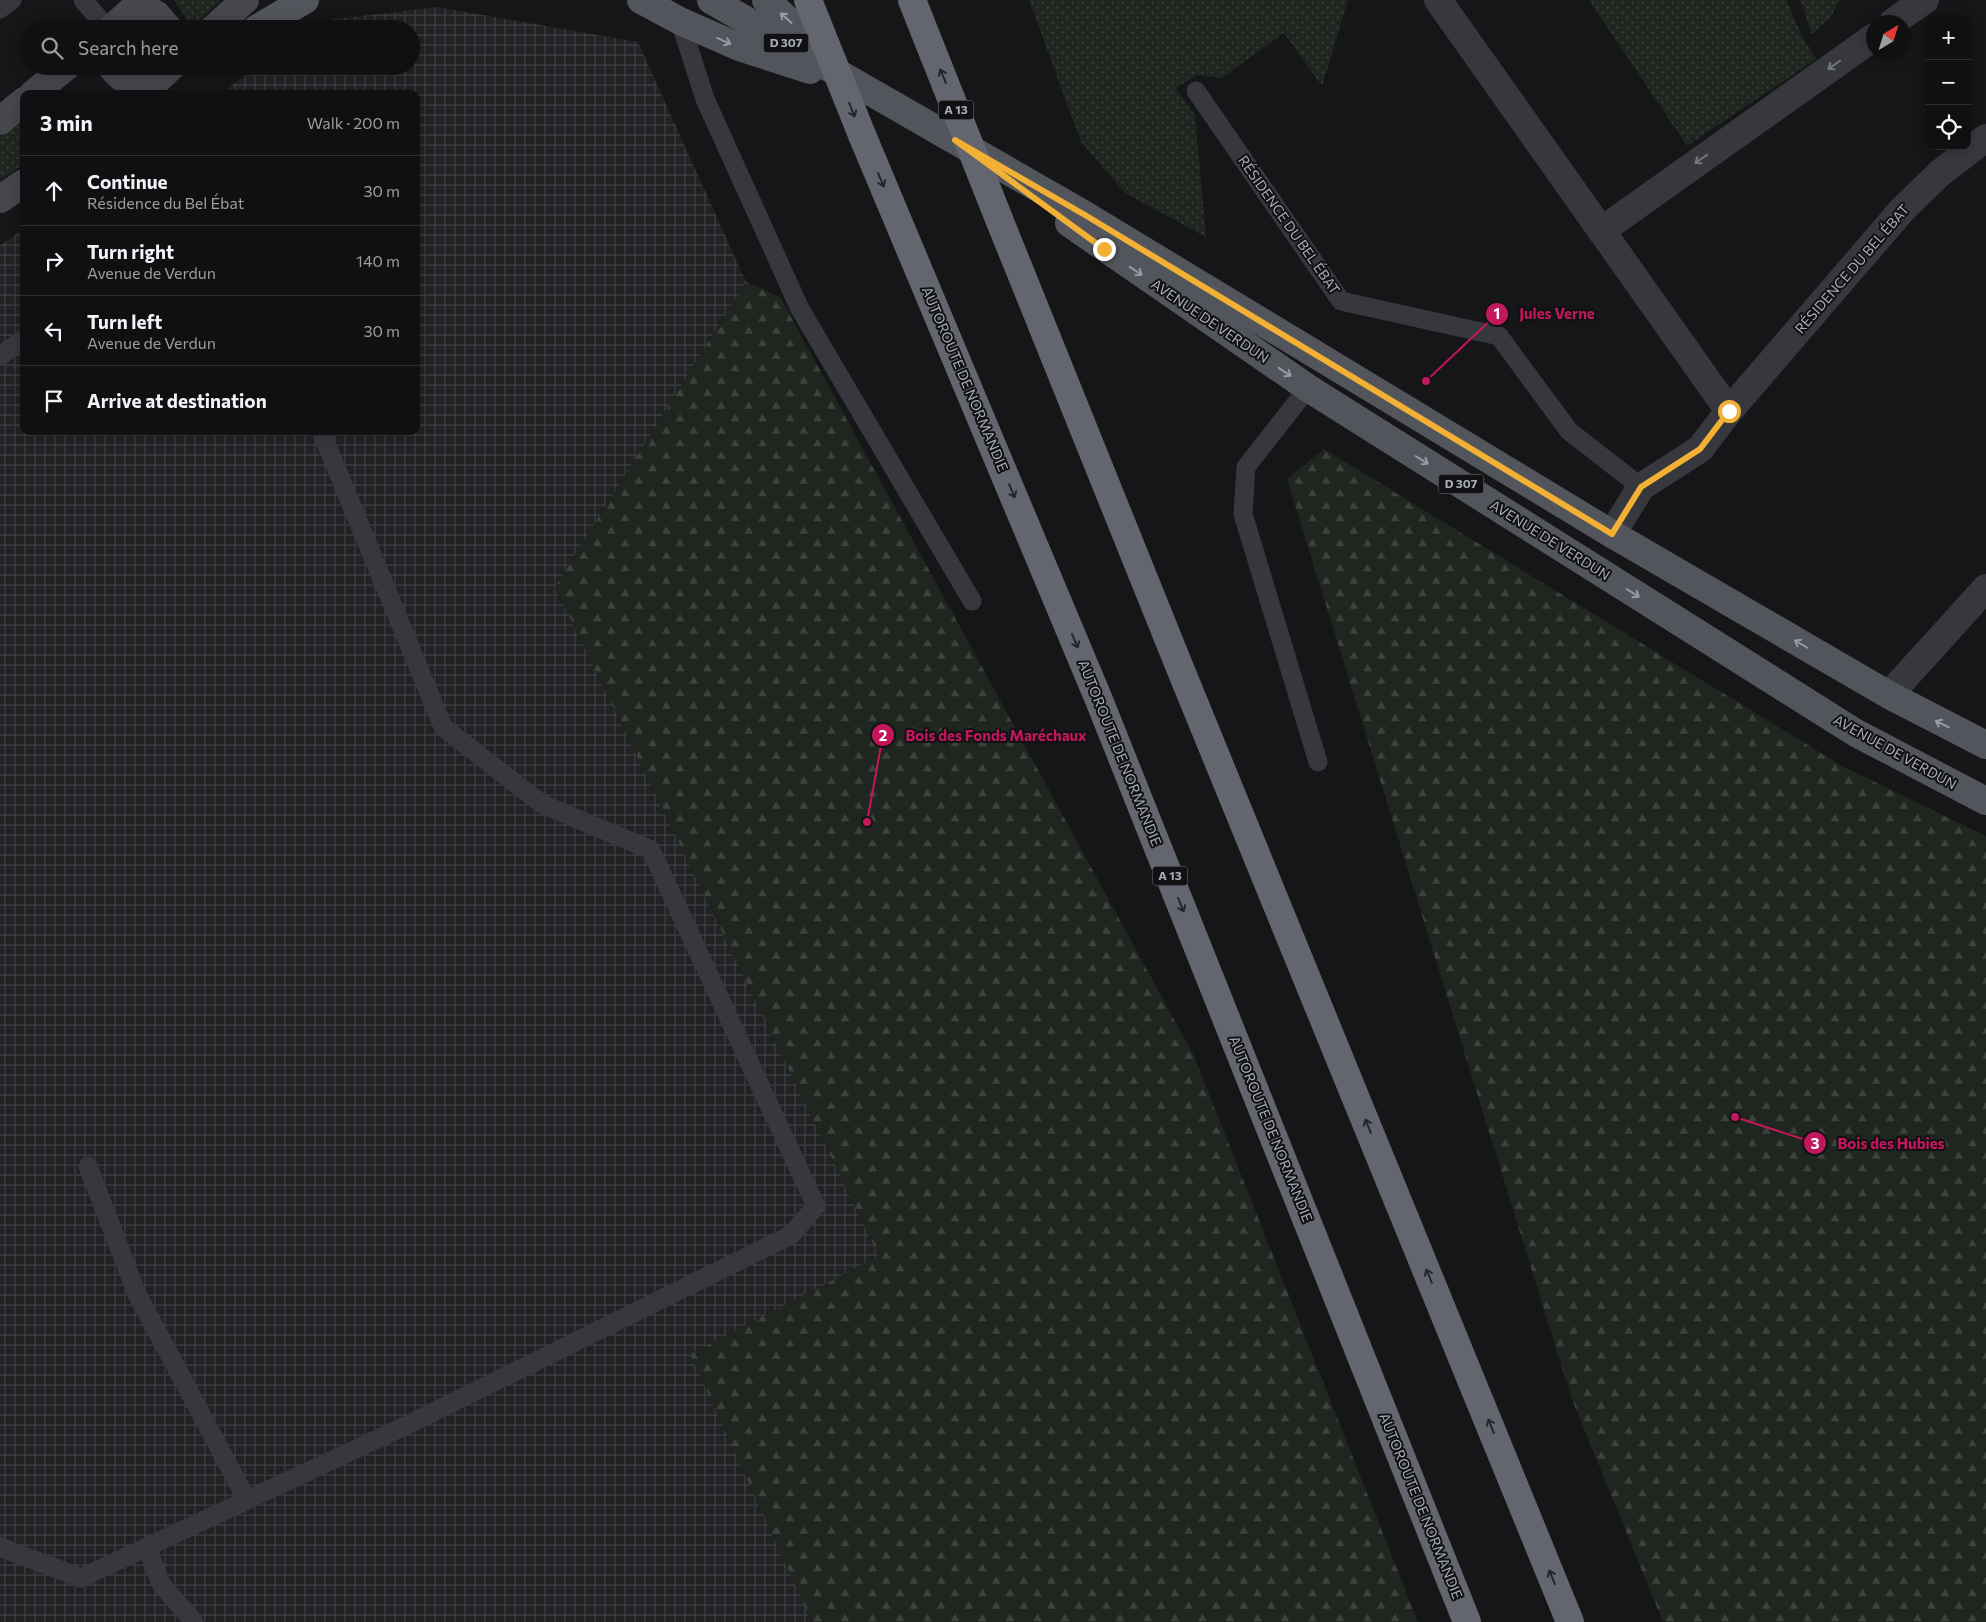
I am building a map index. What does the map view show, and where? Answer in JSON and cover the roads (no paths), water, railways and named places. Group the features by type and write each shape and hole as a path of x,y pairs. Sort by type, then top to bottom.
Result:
{"highway":[{"name":"AUTOROUTE DE NORMANDIE","path":"808,0 862,135 1099,700 1467,1622"},
{"name":"A 13","path":"912,0 1180,668 1570,1622"}],"main road":[{"path":"223,20 244,0"},
{"path":"271,20 305,0"},
{"path":"641,0 680,21 739,48 862,86"},
{"name":"AVENUE DE VERDUN","path":"711,0 1093,220 1612,534 1888,695 1986,745"},
{"path":"766,0 862,86"},
{"path":"120,20 141,2 162,20"},
{"path":"38,90 56,75"},
{"path":"118,75 129,83 158,84"},
{"path":"0,121 20,104"},
{"name":"AVENUE DE VERDUN","path":"955,140 1104,249 1308,388 1856,732 1986,801"},
{"path":"0,198 20,186"}],"street":[{"path":"1438,0 1729,411"},
{"path":"1601,231 1866,43"},
{"name":"RÉSIDENCE DU BEL ÉBAT","path":"1612,534 1641,487 1700,449 1729,411 1902,210 1940,173 1986,138"},
{"path":"1888,695 1986,588"}],"lane":[{"path":"0,9 12,0"},
{"path":"83,0 102,20"},
{"path":"680,21 705,99 800,309 972,601"},
{"name":"RÉSIDENCE DU BEL ÉBAT","path":"1196,91 1341,301 1499,336 1569,431 1641,487"},
{"path":"0,356 20,342"},
{"path":"1308,388 1246,467 1243,514 1318,762"},
{"path":"0,1546 5,1550 81,1578 405,1426 791,1235 816,1206 651,850 542,804 443,727 323,435"},
{"path":"88,1166 137,1294 247,1500"},
{"path":"147,1547 161,1584 194,1622"}],"place":[{"name":"Jules Verne","path":"1426,381"},
{"name":"Bois des Fonds Maréchaux","path":"867,822"},
{"name":"Bois des Hubies","path":"1735,1117"}]}
